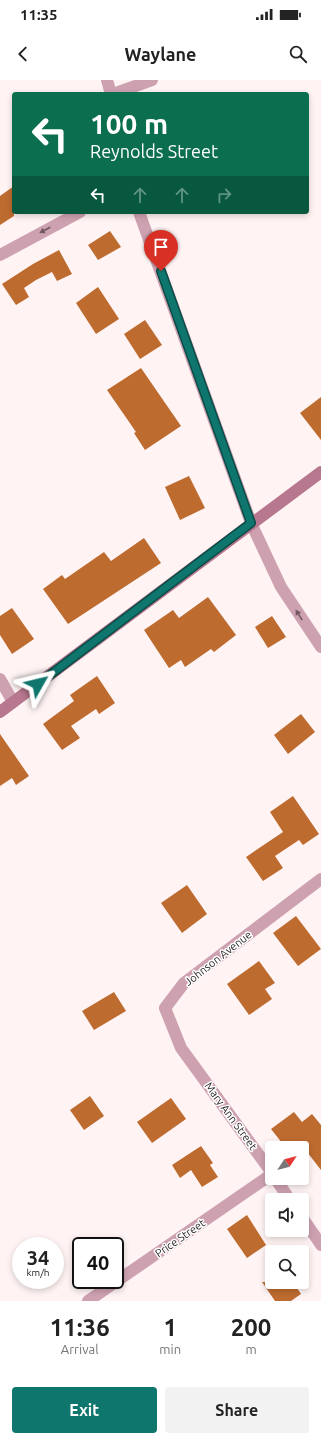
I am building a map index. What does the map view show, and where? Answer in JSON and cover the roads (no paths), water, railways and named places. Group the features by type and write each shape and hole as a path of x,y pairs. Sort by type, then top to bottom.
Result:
{"street":[{"path":"108,80 111,92"},
{"path":"118,92 152,80"},
{"path":"0,255 76,214"},
{"path":"140,214 251,523 281,587 321,647"},
{"path":"0,712 321,472"},
{"path":"0,679 13,702"},
{"name":"Johnson Avenue","path":"190,1059 181,1048 165,1008 184,983 321,879"},
{"name":"Mary Ann Street","path":"190,1059 265,1164"},
{"name":"Price Street","path":"88,1301 265,1179"},
{"path":"309,1227 321,1245"}]}
